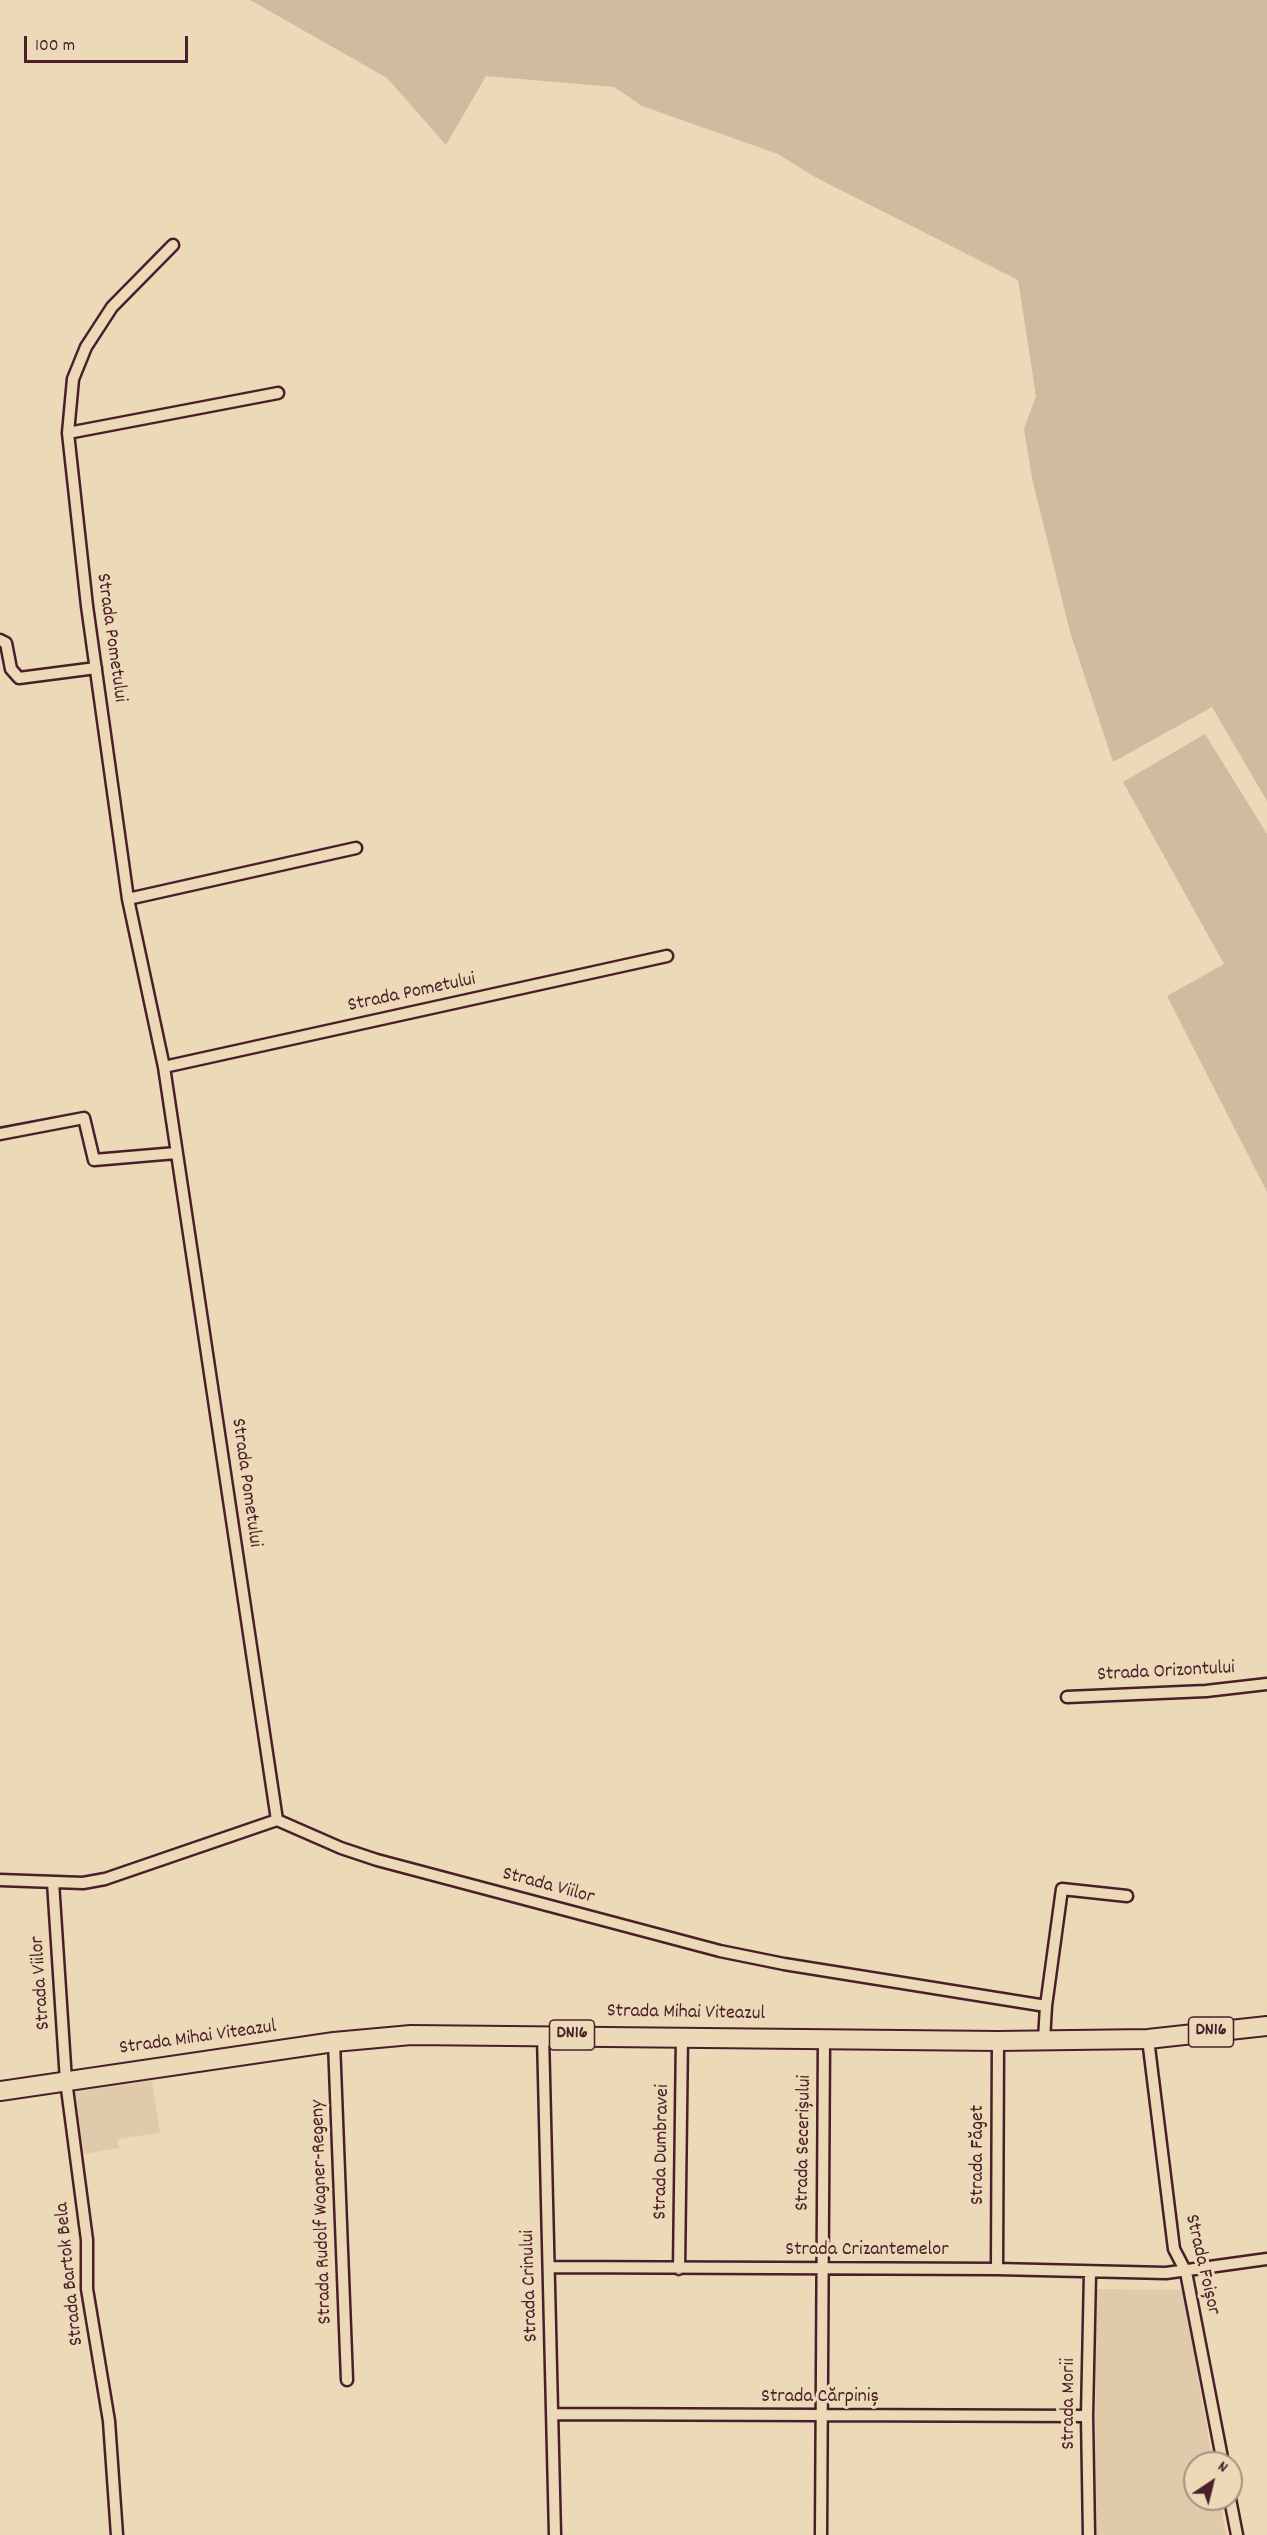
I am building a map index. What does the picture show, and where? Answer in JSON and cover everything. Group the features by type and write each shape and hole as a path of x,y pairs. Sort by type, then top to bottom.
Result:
{"highway":[{"name":"Strada Mihai Viteazul","path":"0,2091 334,2042 411,2035 998,2041 1148,2039 1267,2026"}],"street":[{"name":"Strada Pometului","path":"173,245 112,307 86,347 73,379 68,433 96,668 128,899 164,1067 277,1820"},
{"path":"68,433 278,393"},
{"path":"0,640 6,643 11,669 19,678 96,668"},
{"path":"128,899 356,848"},
{"name":"Strada Pometului","path":"164,1067 667,956"},
{"path":"0,1134 84,1118 94,1160 176,1152"},
{"name":"Strada Orizontului","path":"1067,1696 1206,1691 1267,1684"},
{"path":"0,1880 83,1883 105,1879 277,1820"},
{"name":"Strada Viilor","path":"277,1820 330,1844 377,1860 720,1951 784,1964 1046,2006"},
{"name":"Strada Viilor","path":"53,1882 66,2081"},
{"path":"1044,2040 1046,2006 1062,1889 1127,1896"},
{"name":"Strada Crinului","path":"543,2035 555,2535"},
{"name":"Strada Dumbravei","path":"679,2269 682,2036"},
{"name":"Strada Secerișului","path":"821,2535 824,2038"},
{"name":"Strada Foișor","path":"1148,2039 1174,2248 1186,2272 1221,2451"},
{"name":"Strada Făget","path":"997,2269 998,2041"},
{"name":"Strada Rudolf Wagner-Regeny","path":"334,2042 347,2380"},
{"name":"Strada Bartok Bela","path":"66,2081 87,2240 87,2289 109,2421 117,2535"},
{"name":"Strada Crizantemelor","path":"549,2267 1186,2272 1267,2259"},
{"name":"Strada Morii","path":"1089,2535 1087,2416 1090,2272"},
{"name":"Strada Cărpiniș","path":"553,2414 1087,2416"},
{"path":"1232,2511 1237,2535"}],"shaded area":[{"path":"250,0 1267,0 1267,801 1212,707 1113,762 1070,632 1032,478 1024,429 1036,396 1018,280 815,177 778,154 642,106 614,87 486,76 446,145 387,78"},
{"path":"1205,734 1267,834 1267,1192 1167,996 1224,964 1123,782"},
{"path":"152,2081 160,2133 118,2139 119,2148 84,2154 75,2092"},
{"path":"1096,2289 1183,2290 1211,2451 1183,2451 1183,2511 1222,2511 1226,2535 1095,2535"}]}
